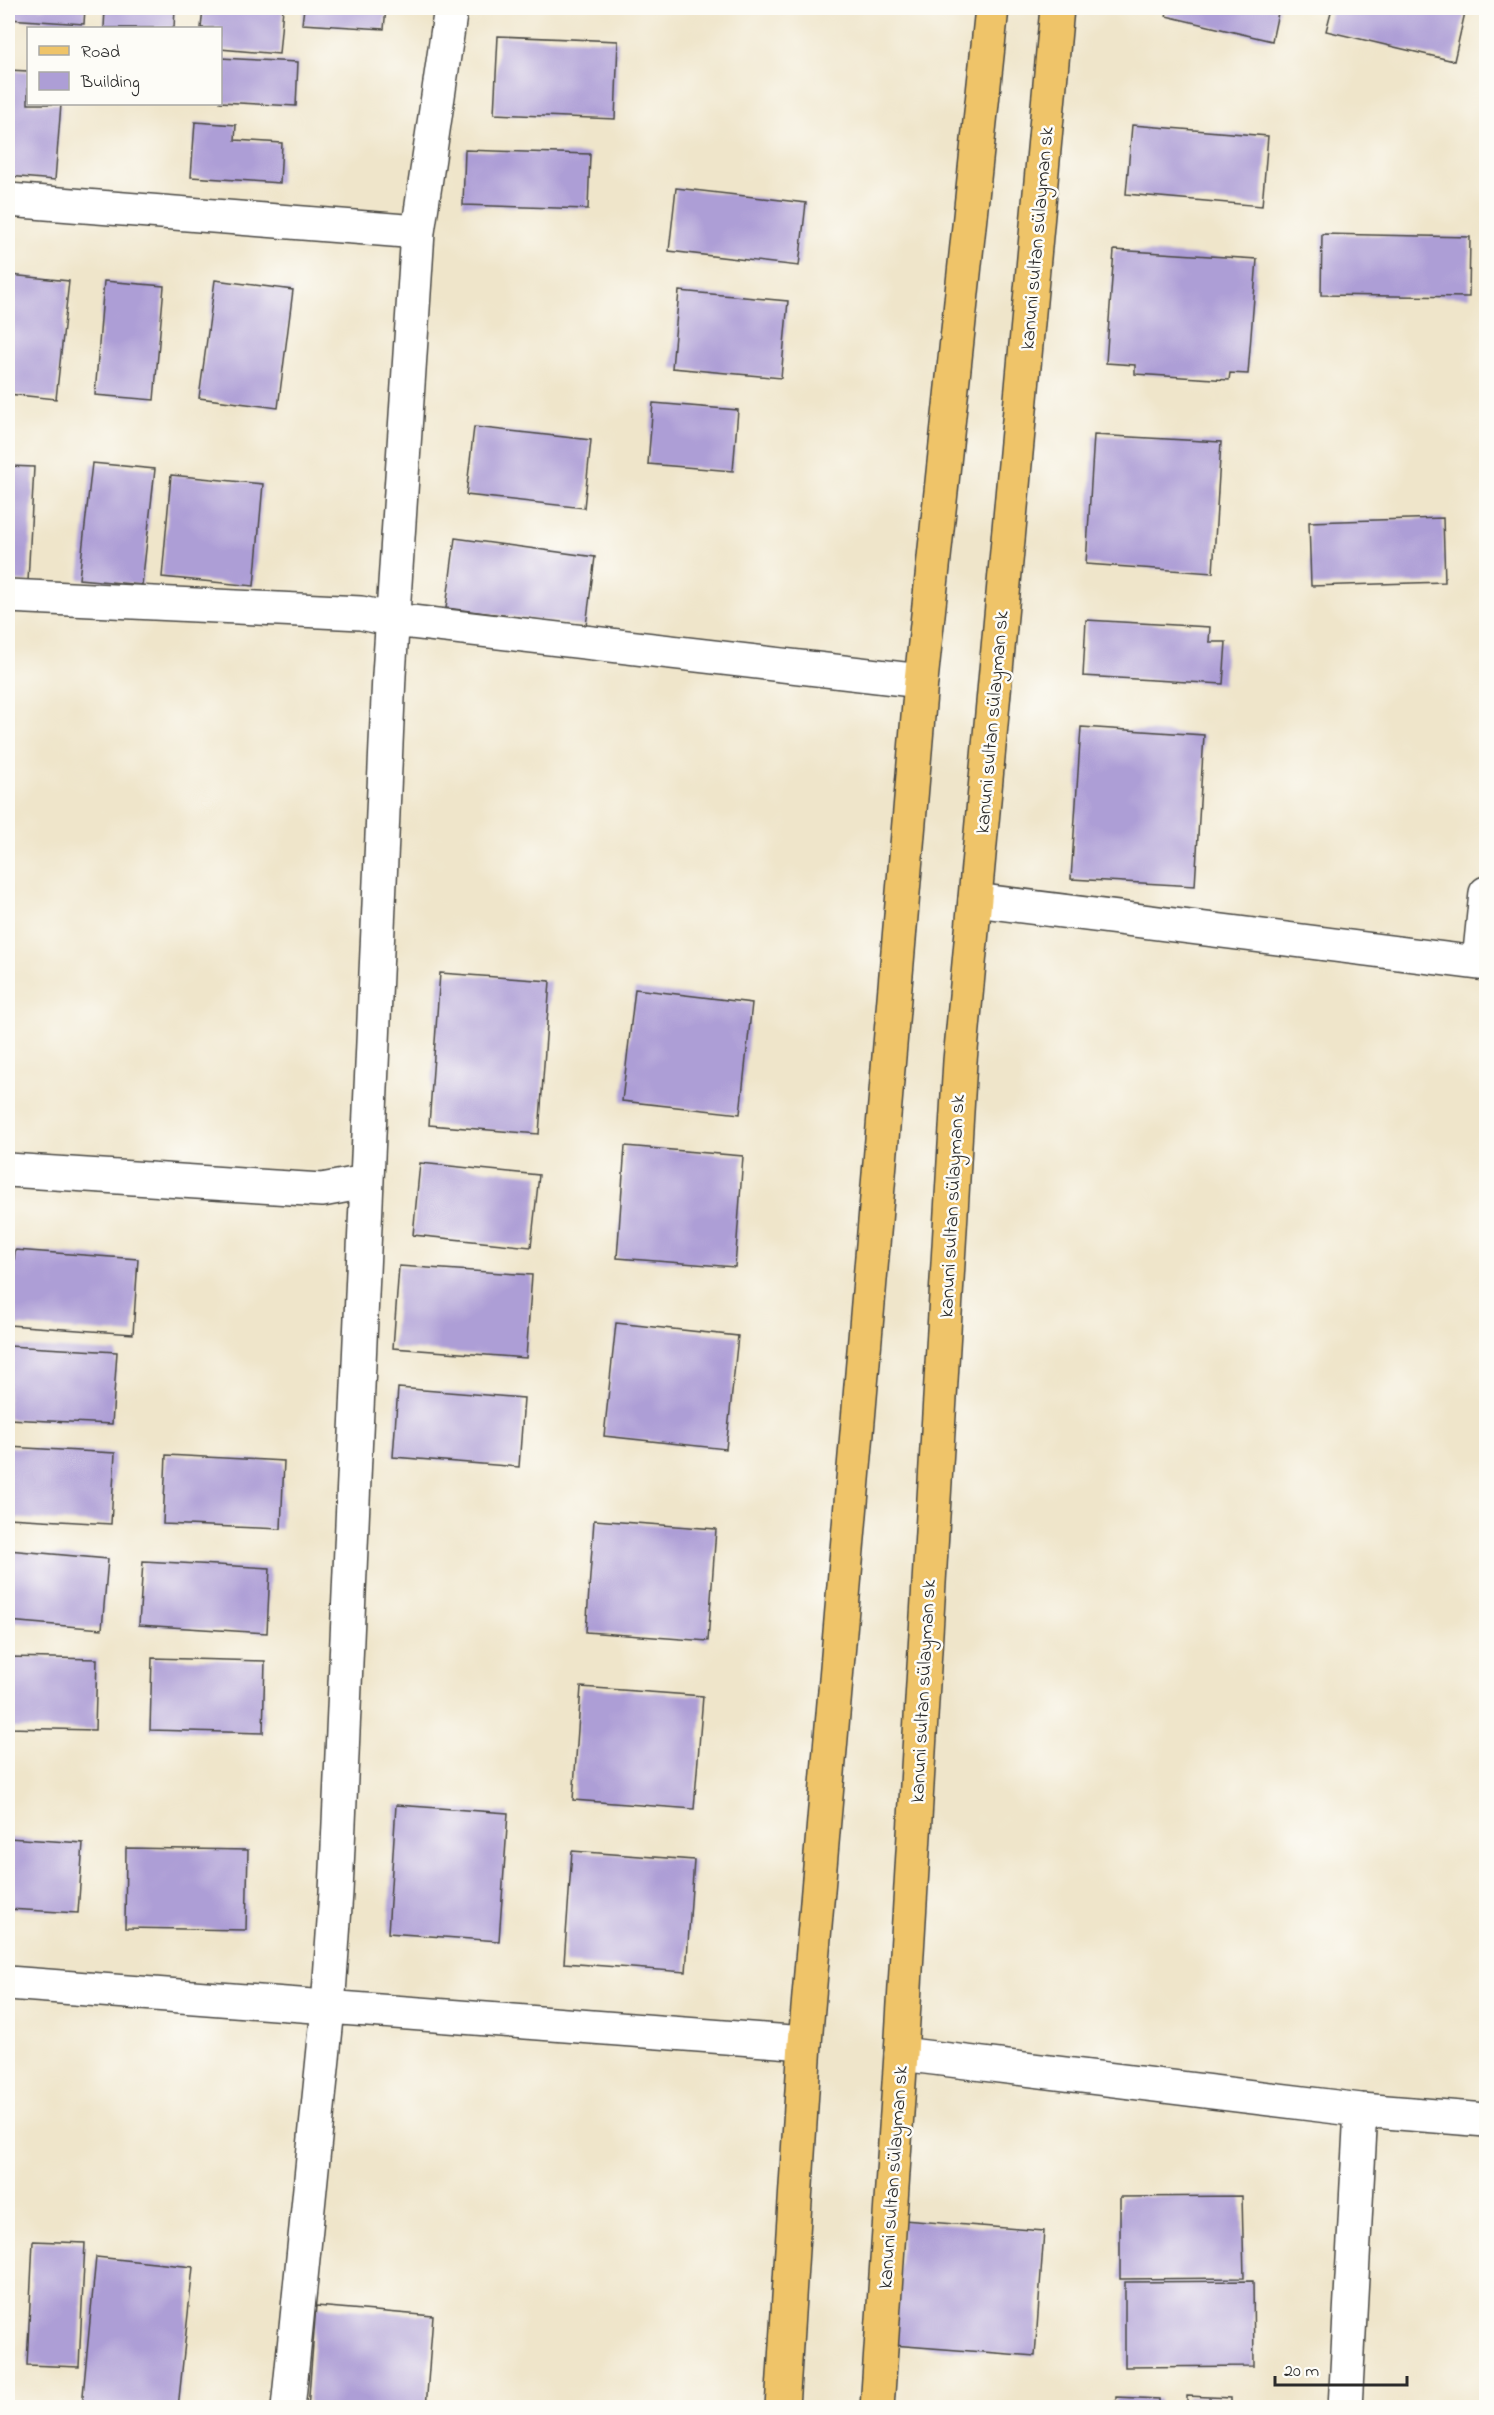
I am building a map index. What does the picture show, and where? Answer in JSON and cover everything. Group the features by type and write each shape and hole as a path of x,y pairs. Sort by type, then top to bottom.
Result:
{"main road":[{"path":"782,2408 806,2043 921,681 992,8"},
{"name":"kanuni sultan sülayman sk","path":"877,2408 901,2054 960,1061 1057,8"}],"street":[{"path":"288,2408 328,2008 336,1892 365,1182 389,675 418,232 451,8"},
{"path":"8,200 418,232"},
{"path":"8,596 361,613 394,620 921,681"},
{"path":"975,900 1483,963 1486,893"},
{"path":"8,1170 322,1190 365,1182"},
{"path":"8,1983 806,2043"},
{"path":"901,2054 1361,2110 1486,2120"},
{"path":"1345,2408 1361,2110"}],"building":[{"path":"8,8 85,8 84,24 8,19"},
{"path":"105,8 175,8 174,27 104,27"},
{"path":"203,8 283,8 279,54 222,49 222,27 201,27"},
{"path":"304,8 386,8 384,29 302,24"},
{"path":"1168,8 1279,8 1272,41 1166,16"},
{"path":"1332,8 1466,8 1454,61 1326,31"},
{"path":"498,36 618,41 615,119 494,114"},
{"path":"222,58 298,62 296,106 222,102"},
{"path":"8,70 27,71 27,105 61,105 55,180 8,176"},
{"path":"195,122 236,125 235,140 282,143 280,183 191,177"},
{"path":"1132,125 1268,136 1262,206 1126,194"},
{"path":"465,150 590,154 588,209 463,205"},
{"path":"676,188 806,203 799,266 669,251"},
{"path":"1322,234 1470,237 1469,297 1321,295"},
{"path":"1114,250 1257,259 1248,374 1230,373 1229,380 1135,374 1135,365 1106,363"},
{"path":"10,275 69,281 56,399 8,394"},
{"path":"215,280 293,290 278,408 199,398"},
{"path":"104,281 164,286 154,400 95,395"},
{"path":"679,291 788,301 781,378 672,368"},
{"path":"653,403 738,410 733,471 648,464"},
{"path":"474,427 591,440 584,508 466,495"},
{"path":"1094,435 1221,442 1213,573 1086,564"},
{"path":"92,463 155,469 142,585 79,579"},
{"path":"8,466 34,467 28,582 8,581"},
{"path":"171,475 263,484 254,586 162,577"},
{"path":"1443,518 1445,582 1311,586 1309,522"},
{"path":"455,538 595,557 586,626 446,608"},
{"path":"1086,620 1210,627 1209,642 1226,642 1223,684 1083,676"},
{"path":"1081,727 1204,735 1195,886 1071,879"},
{"path":"440,973 550,981 539,1134 429,1125"},
{"path":"635,989 752,1003 740,1114 622,1101"},
{"path":"625,1146 743,1156 735,1267 617,1258"},
{"path":"420,1163 539,1175 531,1247 413,1235"},
{"path":"15,1250 138,1259 133,1334 9,1325"},
{"path":"399,1266 532,1275 526,1358 393,1348"},
{"path":"616,1323 738,1336 726,1449 604,1436"},
{"path":"8,1346 117,1352 112,1424 8,1419"},
{"path":"398,1388 524,1398 519,1467 393,1457"},
{"path":"8,1447 115,1453 111,1524 8,1518"},
{"path":"166,1455 284,1461 281,1529 163,1524"},
{"path":"594,1520 716,1529 708,1641 586,1632"},
{"path":"8,1550 108,1559 102,1629 8,1621"},
{"path":"143,1561 270,1568 267,1633 139,1625"},
{"path":"8,1657 97,1659 95,1730 8,1728"},
{"path":"152,1658 265,1661 263,1733 150,1730"},
{"path":"581,1687 703,1696 694,1809 573,1800"},
{"path":"396,1805 508,1813 499,1941 388,1933"},
{"path":"8,1838 83,1843 78,1913 8,1909"},
{"path":"126,1848 248,1850 246,1930 125,1928"},
{"path":"572,1851 694,1860 686,1972 564,1963"},
{"path":"1242,2196 1244,2278 1120,2279 1120,2197"},
{"path":"903,2220 1044,2231 1035,2356 893,2345"},
{"path":"33,2241 85,2243 79,2367 27,2365"},
{"path":"96,2257 193,2267 178,2408 82,2406"},
{"path":"1253,2281 1254,2366 1125,2367 1125,2282"},
{"path":"316,2306 433,2316 426,2408 308,2408"},
{"path":"1187,2396 1231,2398 1231,2408 1187,2408"},
{"path":"1116,2397 1159,2399 1159,2408 1115,2408"}]}
